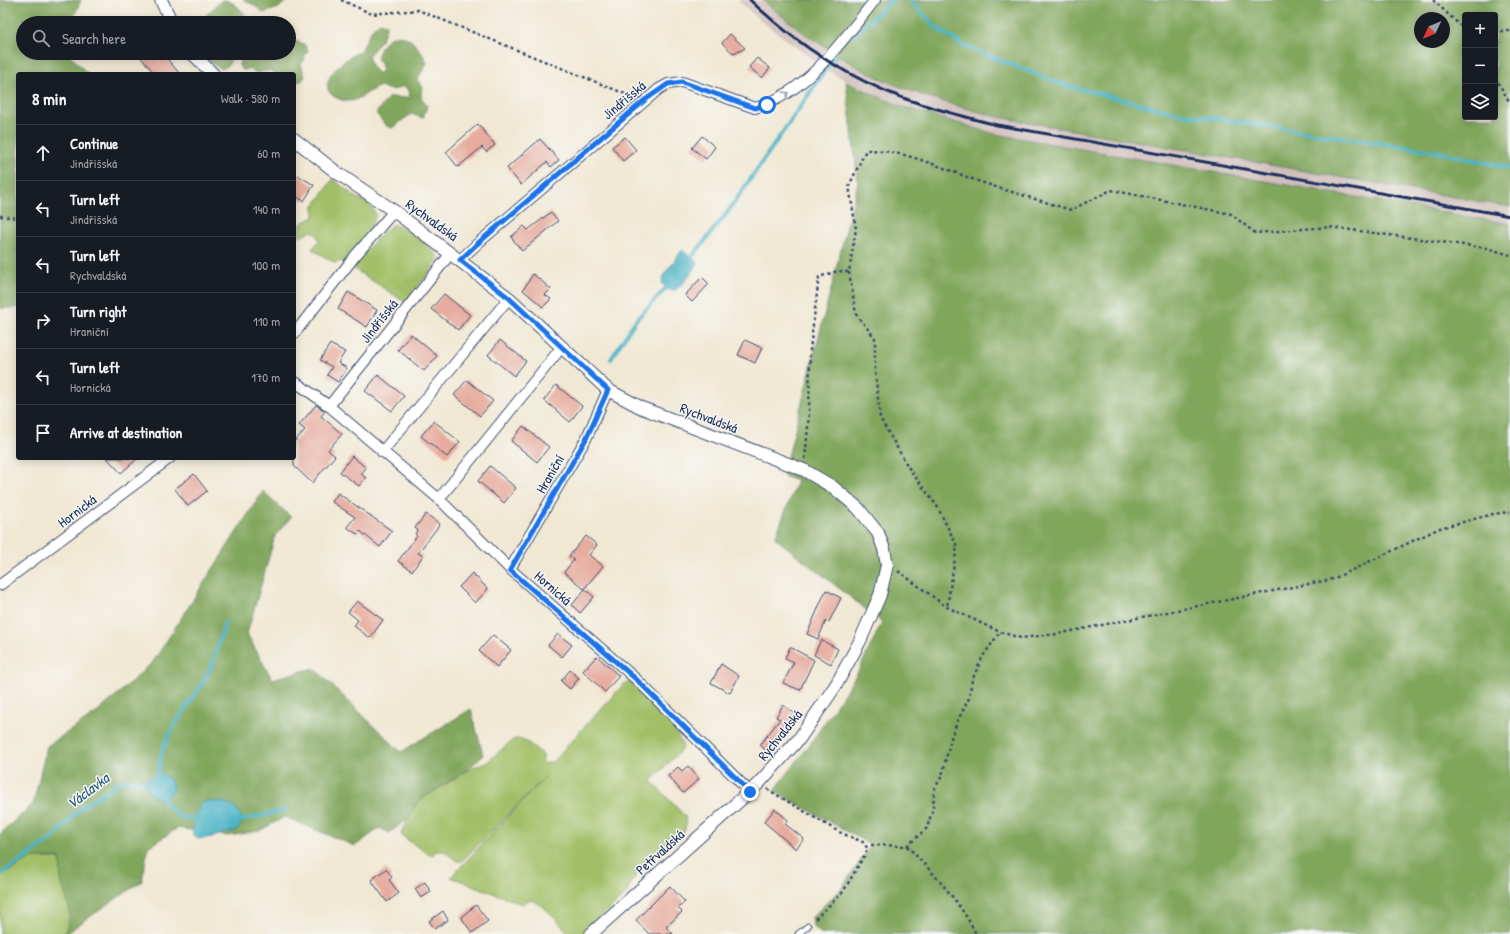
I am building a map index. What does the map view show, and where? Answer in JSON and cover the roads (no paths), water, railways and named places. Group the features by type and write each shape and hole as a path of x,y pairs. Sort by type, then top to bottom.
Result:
{"street":[{"path":"161,0 169,16"},
{"name":"Jindřišská","path":"329,406 456,256 477,244 659,89 668,84 682,82 755,108 767,105 783,96 811,75 842,41 874,0"},
{"path":"199,60 211,72"},
{"name":"Rychvaldská","path":"296,141 336,172 394,211 456,256 509,298 561,348 608,390 642,408 804,470 833,488 858,508 878,532 887,565 880,595 860,641 836,685 799,739 750,792"},
{"path":"296,331 355,256 394,211"},
{"path":"382,452 509,298"},
{"path":"439,499 561,348"},
{"name":"Hornická","path":"296,382 329,406 439,499 510,570 637,680 750,792"},
{"name":"Hraniční","path":"510,570 586,439 608,390"},
{"name":"Hornická","path":"0,586 167,460"},
{"name":"Petřvaldská","path":"591,934 750,792"}],"lane":[{"path":"798,934 808,926"}],"water":[{"path":"682,250 698,263 683,284 674,291 666,289 662,283 664,275"},
{"path":"157,773 168,778 174,788 170,794 162,800 150,794 145,781"},
{"path":"205,801 224,802 233,806 240,814 243,821 237,830 198,839 193,835 193,825 196,812"}],"waterway":[{"path":"851,37 893,0"},
{"path":"910,0 935,27 964,46 1061,84 1172,112 1439,152 1510,168"},
{"path":"688,262 727,213 835,56"},
{"path":"611,359 635,321 668,286"},
{"path":"158,778 163,749 168,736 206,677 225,623"},
{"name":"Václavka","path":"0,875 52,839 81,808 121,781 149,782"},
{"name":"Václavka","path":"162,795 165,803 180,817 198,818"},
{"name":"Václavka","path":"239,821 285,810"}],"railway":[{"path":"750,0 784,30 841,69 861,80 903,98 950,113 997,125 1510,216"}]}
